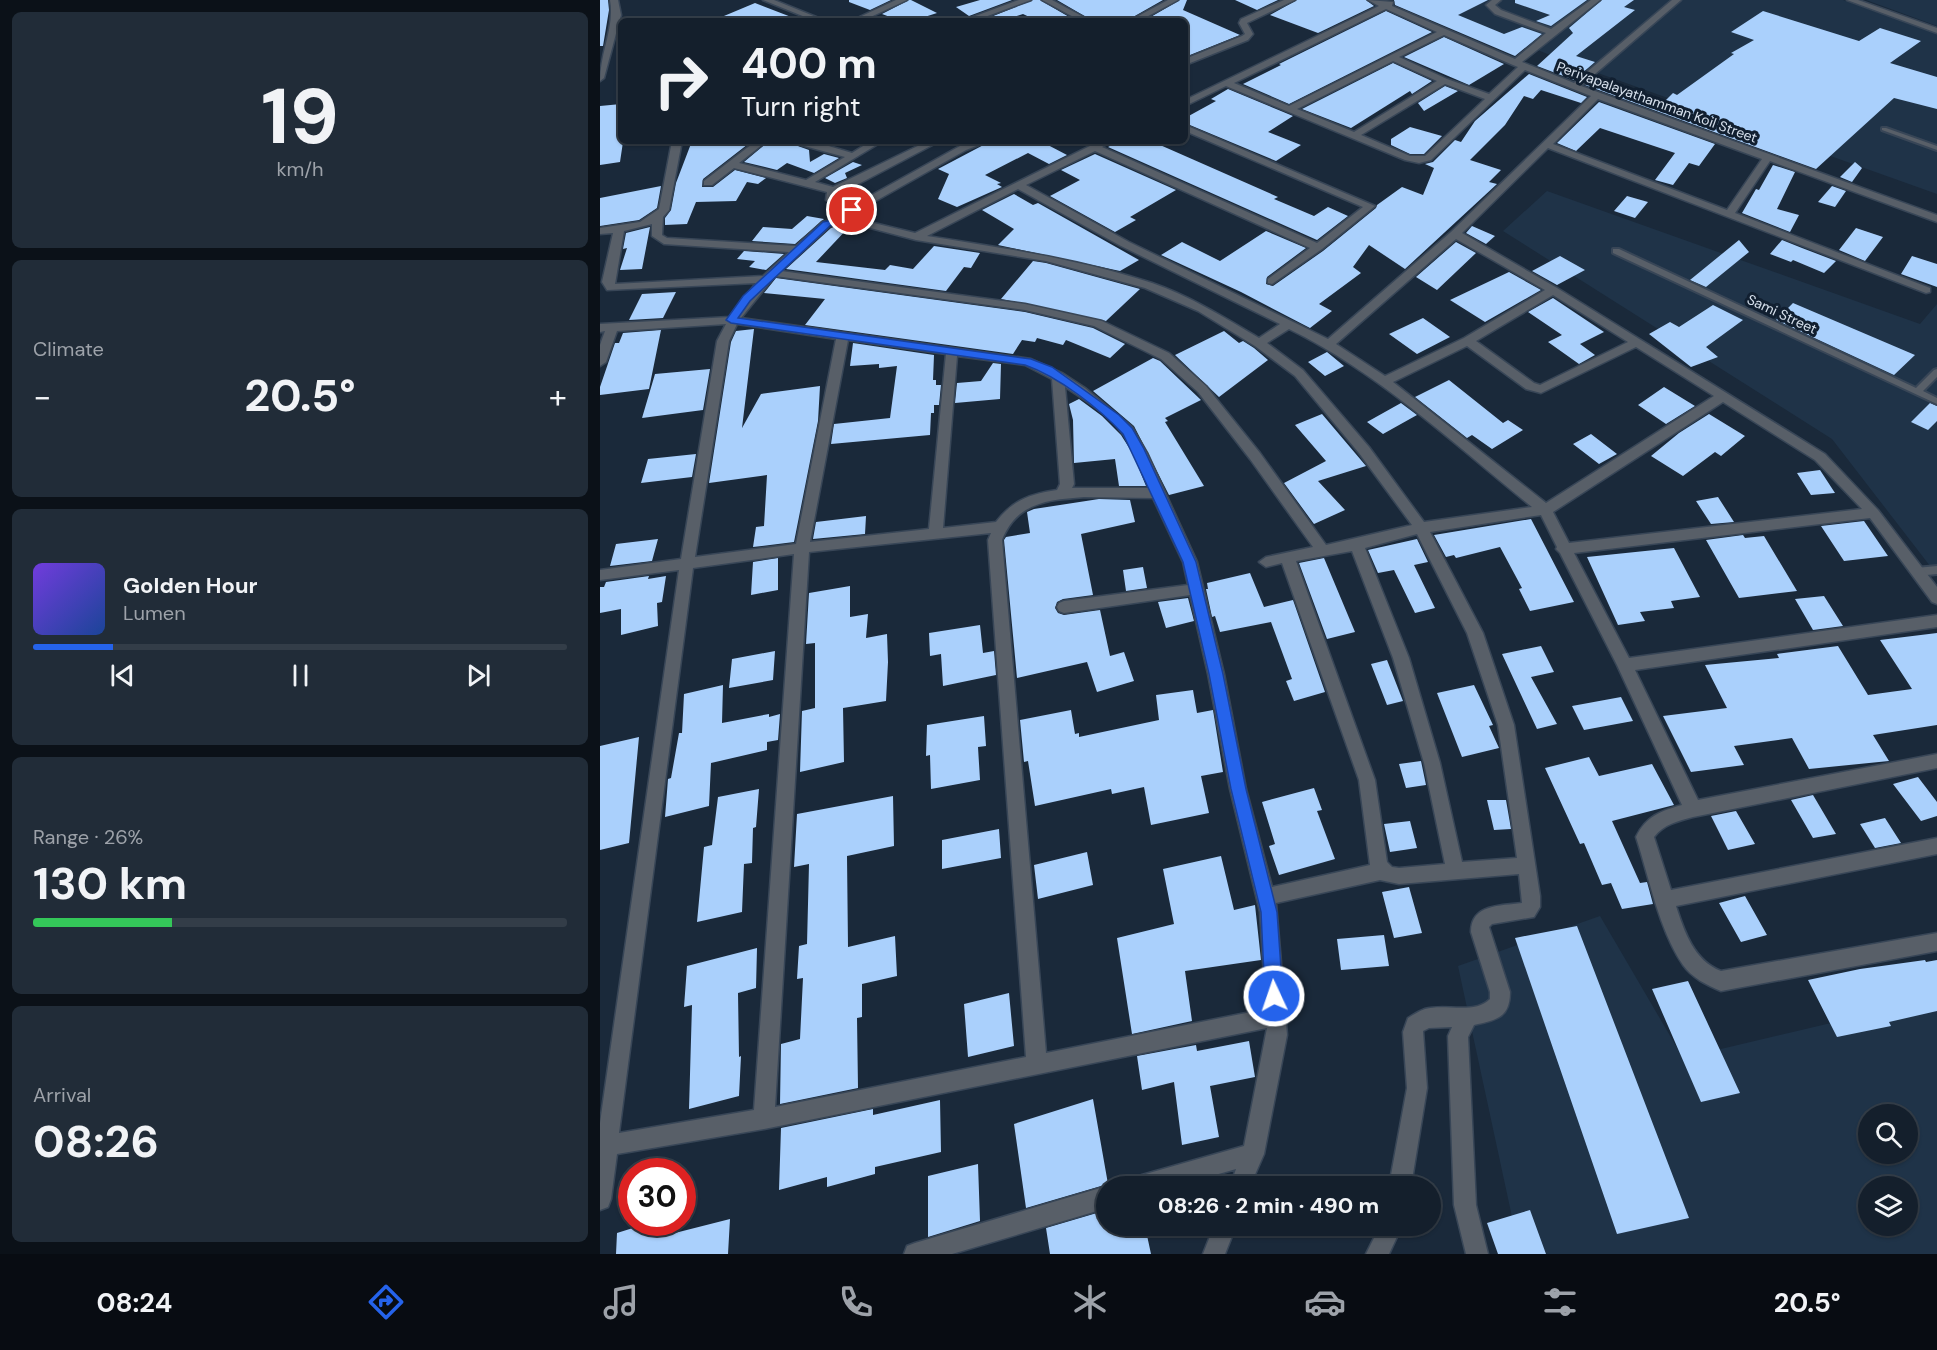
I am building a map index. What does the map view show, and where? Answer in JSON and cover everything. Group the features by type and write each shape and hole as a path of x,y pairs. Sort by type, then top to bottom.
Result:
{"street":[{"path":"600,78 617,33 614,0"},
{"path":"767,0 814,18"},
{"path":"862,18 903,0"},
{"path":"976,18 1027,0"},
{"path":"1046,0 1081,18"},
{"path":"1139,18 1174,0"},
{"path":"1188,61 1245,39 1250,34 1244,21 1291,0"},
{"name":"Periyapalayathamman Koil Street","path":"1371,0 1520,65 1597,95 1937,219"},
{"path":"1188,102 1398,0"},
{"path":"1497,0 1490,5 1498,12 1552,32"},
{"path":"1226,83 1408,158 1419,160 1428,158 1491,98 1552,32 1596,0"},
{"path":"1575,86 1677,0"},
{"path":"1851,0 1937,31"},
{"path":"1290,109 1445,31"},
{"path":"600,37 617,33"},
{"path":"1392,57 1444,81 1491,98"},
{"path":"1354,136 1444,81"},
{"path":"1329,344 1455,234 1597,95"},
{"path":"1188,129 1370,206 1272,281"},
{"path":"676,144 664,210 658,218 657,236 664,241 800,249"},
{"path":"708,183 758,144"},
{"path":"816,144 853,156"},
{"path":"807,183 873,144"},
{"path":"734,165 833,190 843,188 929,144"},
{"path":"600,1199 687,563 723,341 731,320 746,299 826,224 850,215 963,148 975,144"},
{"path":"916,237 1100,144"},
{"path":"1548,145 1926,290"},
{"path":"1094,147 1215,203 1318,247"},
{"path":"1729,214 1768,157"},
{"path":"1018,185 1125,244 1329,344 1384,381 1545,510 1563,549 1625,665 1693,809"},
{"path":"833,190 830,198 850,215 916,237 1047,258 1149,286 1202,309 1258,343 1299,373 1364,450 1421,528 1475,633 1506,725 1531,896 1528,911 1488,916 1480,923 1480,932 1500,992 1500,1003 1492,1011 1468,1017 1427,1018 1415,1025 1413,1032 1417,1088 1402,1176"},
{"path":"600,231 658,218"},
{"path":"619,228 608,282 611,288 770,276 1025,307 1098,323 1165,356 1202,389 1255,456 1323,551"},
{"path":"1455,234 1554,290 1820,457 1873,513 1937,598"},
{"path":"1384,381 1468,341 1554,290"},
{"path":"600,362 606,327 731,320 1027,362 1048,369 1115,418 1127,431 1190,562 1216,674 1238,789 1269,912 1277,1035 1253,1154 1244,1176"},
{"path":"1258,343 1288,324"},
{"path":"764,1119 802,548 843,335"},
{"path":"1468,341 1530,386 1541,389 1636,342"},
{"path":"936,534 952,350"},
{"path":"1058,376 1067,484 1062,494"},
{"path":"1266,562 1357,545 1421,528 1545,510 1723,396"},
{"path":"1037,1064 995,540 1000,527 1013,511 1024,504 1062,494 1158,493"},
{"path":"1563,549 1873,513"},
{"path":"600,575 802,548 1000,527"},
{"path":"1357,545 1404,668 1432,763 1455,871"},
{"path":"1287,557 1368,780 1379,866 1382,871"},
{"path":"1064,607 1196,589"},
{"path":"1625,665 1937,621"},
{"path":"1937,761 1693,809 1658,820 1648,829 1645,837 1667,899 1676,934 1690,960 1708,976 1721,981 1937,942"},
{"path":"1667,899 1937,846"},
{"path":"1266,897 1382,871 1399,876 1526,865"},
{"path":"609,1145 764,1119 1275,1017"},
{"path":"1468,1017 1458,1036 1458,1047 1465,1205 1477,1254"},
{"path":"1177,1176 1253,1154"},
{"path":"915,1254 1096,1200"},
{"path":"1214,1254 1221,1236"},
{"path":"1377,1254 1386,1236"}],"lane":[{"path":"1884,129 1937,148"},
{"name":"Sami Street","path":"1616,252 1937,401"},
{"path":"1917,392 1937,372"},
{"path":"1917,572 1937,570"}],"shaded area":[{"path":"1410,0 1843,0 1937,33 1937,194 1581,67"},
{"path":"1866,0 1937,0 1937,26"},
{"path":"1547,191 1920,324 1937,304 1937,575 1832,439 1503,231"},
{"path":"1600,916 1683,1058 1937,998 1937,1254 1520,1254 1458,966"}],"building":[{"path":"600,0 608,0 609,10 603,46 600,46"},
{"path":"849,0 891,0 870,10 849,2"},
{"path":"909,0 937,13 921,18 893,18 882,14"},
{"path":"980,0 1012,0 969,16 956,7"},
{"path":"1033,0 1040,0 1071,18 1032,18 1023,14 1011,18 988,18"},
{"path":"1057,0 1163,0 1131,18 1088,18"},
{"path":"1180,0 1187,0 1183,10 1240,35 1188,56 1188,18 1149,18"},
{"path":"1235,0 1278,0 1257,10"},
{"path":"1297,0 1366,0 1374,6 1318,33 1270,15"},
{"path":"1394,0 1488,0 1458,15 1504,34 1522,27 1542,34 1515,56 1395,5"},
{"path":"1515,0 1587,0 1551,26 1536,21 1550,15 1515,3"},
{"path":"1602,0 1634,0 1624,7 1635,10 1576,56 1595,62 1574,80 1537,66 1573,33 1569,28"},
{"path":"755,3 794,18 719,18"},
{"path":"1386,11 1432,32 1289,104 1243,84 1281,65 1279,64"},
{"path":"1763,11 1859,41 1880,28 1921,41 1890,63 1937,77 1937,109 1894,98 1816,169 1585,85 1593,79 1665,101 1673,93 1677,95 1734,54 1731,53 1754,40 1731,32"},
{"path":"1444,37 1504,64 1469,85 1404,57"},
{"path":"1393,63 1432,81 1412,94 1410,91 1351,128 1302,109"},
{"path":"1529,74 1587,97 1581,103 1541,90 1533,99 1524,96 1505,125 1470,160 1501,170 1489,182 1497,184 1405,269 1369,245 1353,267 1361,273 1319,304 1332,311 1310,328 1241,292 1161,255 1182,242 1220,261 1266,231 1306,248 1267,277 1266,284 1273,286 1323,251 1402,187 1423,195 1434,168 1425,164 1433,162 1455,140 1461,142 1475,121"},
{"path":"1445,86 1458,91 1424,111 1418,103"},
{"path":"1228,89 1293,116 1268,132 1301,145 1276,161 1188,124 1188,116 1216,101 1211,99"},
{"path":"1599,102 1715,144 1699,166 1689,163 1673,185 1655,180 1675,153 1600,128 1576,151 1557,143"},
{"path":"618,104 618,144 623,144 620,162 600,165 600,106"},
{"path":"1410,127 1442,136 1424,154 1410,154 1391,145 1391,139"},
{"path":"691,144 748,144 703,179 702,187 713,187 735,170 766,178 758,184 747,182 736,201 696,202 687,224 665,225 665,218 671,210 676,183"},
{"path":"765,144 792,144 809,150 810,162 824,154 839,158 814,173 787,163 777,170 744,162"},
{"path":"985,144 1046,144 1067,155 1049,164 1028,153 985,175 1001,183 997,184 1002,187 957,207 938,199 949,174 938,169"},
{"path":"1114,144 1158,144 1278,197 1274,199 1314,216 1328,207 1348,216 1317,240 1108,147"},
{"path":"1095,154 1176,190 1130,217 1136,220 1115,232 1050,196 1080,180 1061,170"},
{"path":"853,162 862,165 845,173 847,178 835,183 825,178"},
{"path":"1855,162 1862,168 1852,182 1840,177"},
{"path":"1773,165 1795,172 1777,209 1799,215 1790,232 1742,213 1756,189 1759,190"},
{"path":"661,186 657,208 639,220 600,226 600,198"},
{"path":"1832,186 1846,191 1835,207 1818,202"},
{"path":"1014,194 1033,205 1038,203 1139,260 1120,271 998,245 1014,229 982,210"},
{"path":"1627,196 1648,202 1635,218 1614,211"},
{"path":"807,216 824,219 795,244 752,241 763,227 792,229"},
{"path":"1472,226 1495,236 1486,244 1466,233"},
{"path":"650,227 642,269 620,270 627,248 623,249 626,233"},
{"path":"849,227 816,262 885,270 890,265 913,269 934,246 980,253 971,268 964,267 946,291 786,269 831,228"},
{"path":"1856,228 1883,237 1865,261 1839,250"},
{"path":"1739,240 1749,252 1706,287 1690,280"},
{"path":"1782,240 1836,261 1824,273 1793,260 1791,262 1770,254"},
{"path":"1456,242 1476,253 1437,290 1416,277"},
{"path":"744,251 784,254 766,270 749,267 755,261 737,259"},
{"path":"1560,256 1585,270 1557,285 1532,271"},
{"path":"1912,256 1937,264 1937,287 1901,274"},
{"path":"1033,261 1140,289 1106,321 1001,299"},
{"path":"1509,272 1541,290 1485,322 1450,300"},
{"path":"776,278 1025,312 1093,328 1125,344 1110,358 1066,340 1063,345 1037,338 1035,342 1022,340 1013,354 805,325 825,299 764,293"},
{"path":"676,292 663,318 629,320 642,294"},
{"path":"1553,298 1604,332 1580,344 1595,355 1579,364 1548,342 1562,335 1528,312"},
{"path":"1793,303 1915,355 1894,375 1776,320"},
{"path":"1713,305 1743,320 1706,347 1718,357 1691,367 1649,334 1670,322 1679,327"},
{"path":"1423,318 1450,337 1417,354 1389,334"},
{"path":"754,329 742,428 761,394 820,386 818,421 794,542 753,547 756,527 764,526 767,475 709,483 731,342 736,331"},
{"path":"661,330 649,389 600,395 600,387 615,343 619,343 623,333"},
{"path":"1224,331 1239,343 1243,341 1254,348 1268,360 1219,397 1175,355"},
{"path":"853,343 934,355 933,380 936,380 936,385 941,385 939,405 934,405 934,413 931,413 930,435 831,444 834,424 890,418 897,366 879,368 879,364 850,366"},
{"path":"1327,352 1344,366 1325,376 1308,362"},
{"path":"1153,358 1160,361 1201,400 1165,418 1168,421 1165,422 1204,486 1169,495 1134,426 1093,391"},
{"path":"993,363 1001,364 1000,399 955,403 957,383 981,381"},
{"path":"710,369 703,410 642,418 655,374"},
{"path":"1449,380 1503,423 1508,420 1523,430 1492,449 1472,435 1467,438 1415,397"},
{"path":"1664,387 1695,406 1666,424 1638,405"},
{"path":"1079,399 1102,416 1121,435 1133,454 1146,486 1119,486 1115,459 1074,463 1073,420 1069,404"},
{"path":"1401,403 1417,415 1383,434 1367,422"},
{"path":"1930,403 1937,406 1937,421 1928,430 1911,422"},
{"path":"1322,414 1366,466 1318,481 1345,510 1314,524 1284,483 1326,461 1295,425"},
{"path":"1709,414 1745,436 1721,456 1715,452 1683,476 1651,456 1679,433"},
{"path":"1591,434 1617,454 1599,464 1573,444"},
{"path":"696,454 692,477 641,483 648,459"},
{"path":"1820,470 1835,493 1811,495 1797,473"},
{"path":"1718,497 1734,522 1711,524 1696,501"},
{"path":"1099,499 1130,500 1135,522 1081,534 1093,595 1063,599 1057,602 1055,608 1058,613 1064,615 1100,610 1110,656 1124,652 1134,681 1097,692 1087,662 1017,678 1004,540 1006,537 1030,533 1027,512"},
{"path":"866,516 865,534 813,539 816,522"},
{"path":"1531,519 1574,602 1530,611 1519,589 1522,588 1500,547 1456,558 1454,555 1446,557 1434,535"},
{"path":"1864,521 1888,556 1844,561 1821,526"},
{"path":"1743,535 1745,538 1764,536 1797,591 1739,598 1706,540"},
{"path":"658,539 652,561 610,566 616,544"},
{"path":"1417,539 1428,562 1414,565 1435,608 1415,613 1394,570 1378,573 1368,550"},
{"path":"1674,548 1700,597 1671,601 1674,608 1640,612 1645,621 1618,625 1587,557"},
{"path":"778,558 778,590 751,595 753,562"},
{"path":"1324,558 1355,632 1327,639 1299,563"},
{"path":"1143,567 1147,588 1126,591 1123,570"},
{"path":"1250,573 1264,607 1293,600 1325,692 1294,701 1286,681 1292,679 1271,622 1220,632 1215,616 1212,617 1206,589 1208,589 1207,583"},
{"path":"649,576 648,579 666,576 662,602 657,603 658,626 621,635 621,609 600,613 600,587 604,587 606,582"},
{"path":"850,586 850,617 868,614 866,638 887,634 886,701 843,708 844,762 800,772 802,711 815,708 815,643 806,644 809,593"},
{"path":"1824,596 1843,626 1813,630 1795,599"},
{"path":"1188,598 1194,621 1166,628 1158,602"},
{"path":"980,625 983,653 994,651 996,675 943,686 941,654 930,656 929,633"},
{"path":"1937,633 1937,725 1873,735 1889,761 1809,769 1792,738 1734,746 1744,765 1691,772 1663,716 1727,708 1705,665 1779,658 1777,654 1838,646 1868,695 1912,689 1880,640"},
{"path":"1541,646 1554,672 1531,677 1557,724 1537,729 1502,654"},
{"path":"775,651 773,680 729,688 732,659"},
{"path":"1387,660 1403,701 1387,705 1371,664"},
{"path":"723,685 722,723 780,714 778,740 767,742 767,750 711,763 709,806 665,817 668,779 671,778 679,733 682,733 684,694"},
{"path":"1474,685 1493,725 1489,726 1499,748 1462,757 1437,693"},
{"path":"1193,690 1197,713 1213,710 1223,772 1201,776 1209,813 1151,825 1144,787 1112,794 1111,789 1035,806 1028,761 1024,762 1020,720 1071,710 1075,734 1079,733 1079,737 1159,720 1156,695"},
{"path":"1621,697 1633,721 1584,730 1572,706"},
{"path":"984,716 986,746 978,747 980,780 931,789 930,755 926,756 927,725"},
{"path":"639,737 629,843 600,850 600,746"},
{"path":"1589,757 1599,776 1652,764 1674,805 1612,821 1640,883 1647,882 1653,904 1622,909 1611,883 1602,885 1584,843 1580,844 1545,768"},
{"path":"1421,761 1426,785 1406,788 1399,764"},
{"path":"1918,777 1937,802 1937,816 1921,821 1893,784"},
{"path":"1314,788 1322,810 1317,811 1335,859 1279,875 1269,846 1275,844 1262,802"},
{"path":"759,789 756,827 753,828 752,863 744,864 742,912 697,922 704,847 712,845 718,797"},
{"path":"1813,795 1836,834 1813,838 1791,800"},
{"path":"893,796 894,846 847,856 848,947 895,936 897,976 862,984 862,1017 857,1018 858,1088 780,1104 781,1044 800,1039 803,978 797,979 799,946 807,944 809,864 794,867 797,814"},
{"path":"1487,800 1506,800 1511,829 1494,830"},
{"path":"1736,811 1755,844 1728,850 1711,816"},
{"path":"1885,818 1901,843 1875,848 1860,824"},
{"path":"1410,821 1417,848 1390,852 1384,824"},
{"path":"999,829 1001,858 942,869 942,840"},
{"path":"1087,852 1093,885 1038,899 1034,865"},
{"path":"1221,856 1234,910 1255,905 1261,960 1185,971 1192,1021 1132,1034 1117,938 1174,924 1163,869"},
{"path":"1409,887 1422,933 1394,938 1382,892"},
{"path":"1745,896 1767,935 1741,942 1719,903"},
{"path":"1577,926 1689,1218 1617,1234 1515,938"},
{"path":"1384,935 1389,966 1341,970 1337,939"},
{"path":"757,948 756,988 738,993 739,1057 741,1056 739,1096 689,1109 692,1005 684,1007 687,966"},
{"path":"1925,960 1926,962 1937,960 1937,1011 1889,1022 1891,1026 1837,1037 1808,980 1860,969"},
{"path":"1688,981 1740,1093 1701,1102 1652,989"},
{"path":"1009,993 1014,1046 968,1057 964,1004"},
{"path":"1249,1041 1255,1077 1210,1086 1219,1137 1182,1145 1174,1082 1142,1090 1137,1056 1196,1045 1197,1051"},
{"path":"1093,1099 1107,1176 1096,1176 1096,1188 1026,1208 1014,1124"},
{"path":"940,1100 941,1152 875,1167 875,1174 827,1187 827,1177 779,1190 781,1128 873,1109 873,1115"},
{"path":"978,1164 980,1221 928,1237 928,1176"},
{"path":"1530,1210 1546,1254 1498,1254 1487,1223"},
{"path":"1096,1213 1096,1236 1147,1236 1151,1254 1050,1254 1046,1228"},
{"path":"730,1219 728,1254 616,1254 617,1233 618,1236 696,1236 696,1228"}],"route":[{"path":"852,210 847,219 835,220 826,224 746,299 731,320 1037,364 1048,369 1115,418 1127,431 1138,449 1190,562 1216,674 1238,789 1269,912 1274,996"}]}
